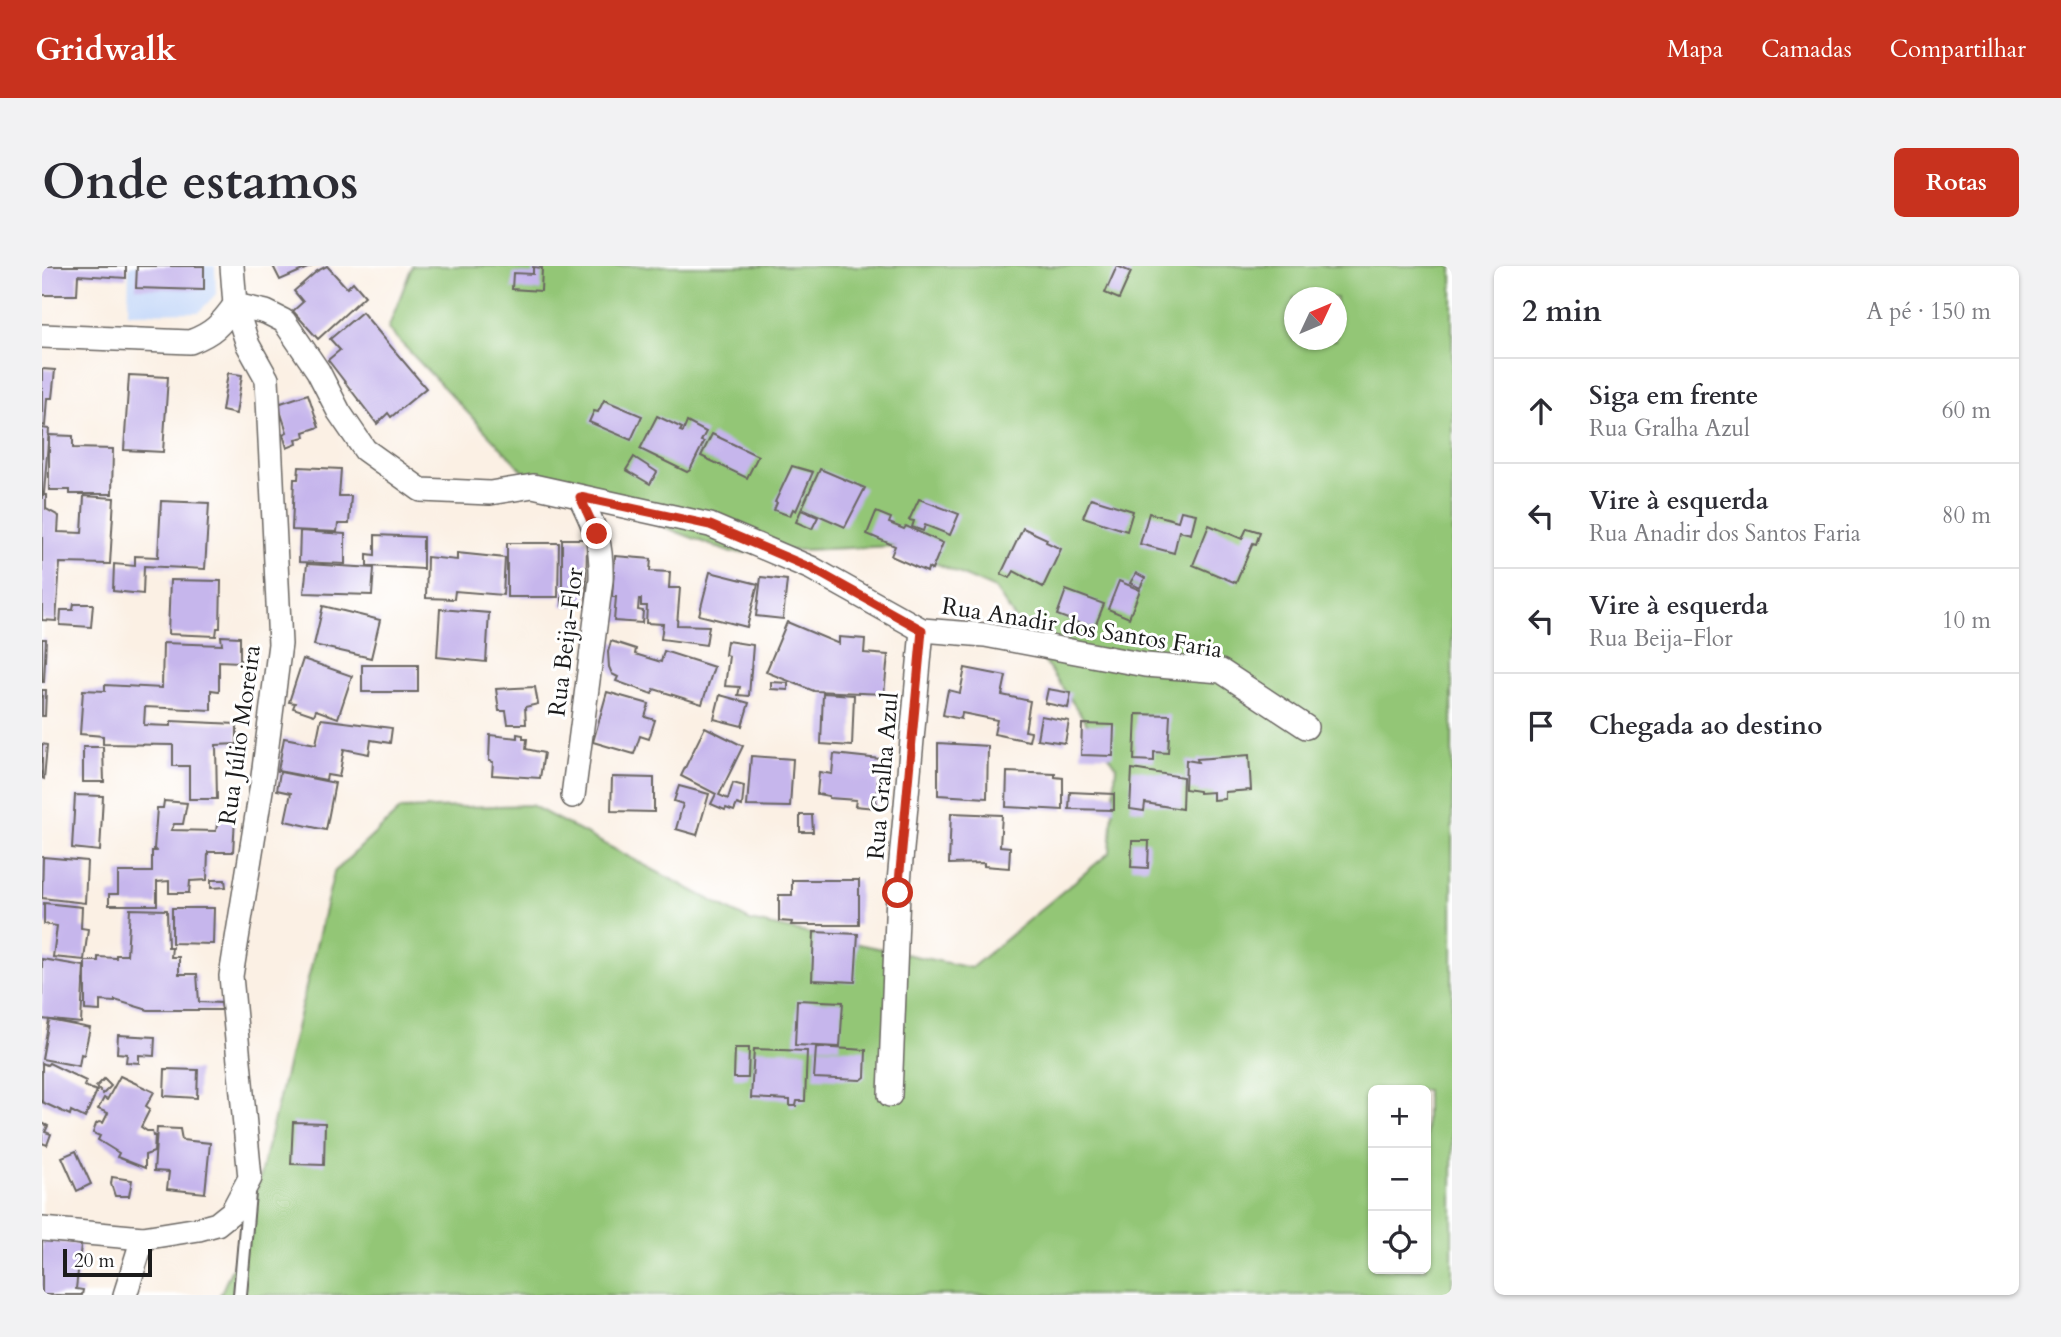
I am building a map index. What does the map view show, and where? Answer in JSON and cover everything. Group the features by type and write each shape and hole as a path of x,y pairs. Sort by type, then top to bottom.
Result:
{"street":[{"name":"Rua Júlio Moreira","path":"232,266 235,305 248,345 267,379 280,644 260,797 231,976 250,1178"},
{"path":"42,336 190,342 205,337 218,328 235,305"},
{"name":"Rua Anadir dos Santos Faria","path":"235,305 265,312 284,321 365,450 421,491 490,493 533,486 710,525 811,568 922,630 985,635 1145,665 1221,671 1306,727"},
{"name":"Rua Beija-Flor","path":"573,796 601,580 602,552 580,497"},
{"name":"Rua Gralha Azul","path":"890,1094 898,893 922,630"},
{"path":"42,1229 143,1238 217,1224 232,1212 250,1178"},
{"path":"125,1295 143,1238"}],"lane":[{"path":"240,1295 250,1178"}],"shaded area":[{"path":"129,266 215,266 216,294 199,312 128,313"}],"green space":[{"path":"412,266 1452,266 1452,1295 220,1295 244,1242 334,872 401,809 531,805 750,921 971,968 1110,852 1116,766 995,589 896,546 731,553 525,473 388,329"}],"building":[{"path":"42,266 126,266 126,278 78,275 77,295 42,295"},
{"path":"137,266 204,266 204,290 136,288"},
{"path":"273,266 312,266 280,280"},
{"path":"327,266 347,288 353,282 365,296 318,339 293,311 303,302 294,291"},
{"path":"1117,266 1131,272 1119,299 1105,293"},
{"path":"533,267 542,268 541,291 512,289 513,273 533,274"},
{"path":"362,312 426,388 391,417 388,413 377,424 328,360 340,350 330,339"},
{"path":"42,369 55,370 52,398 47,398 45,426 42,425"},
{"path":"228,373 242,375 236,414 222,411"},
{"path":"129,375 168,377 163,452 124,450"},
{"path":"308,394 319,427 304,432 305,437 296,439 297,444 287,448 283,434 287,432 278,404"},
{"path":"604,400 642,416 631,440 589,422"},
{"path":"657,416 682,428 680,431 683,432 687,422 706,432 701,441 704,442 687,472 640,449"},
{"path":"42,428 49,429 44,493 42,493"},
{"path":"712,434 758,456 747,478 701,456"},
{"path":"49,435 73,436 73,448 113,449 112,494 70,494 70,490 49,490"},
{"path":"634,457 657,472 650,484 626,470"},
{"path":"792,466 813,472 796,511 793,509 790,516 774,510 777,503 775,502"},
{"path":"299,467 341,469 339,496 351,496 349,524 338,524 337,532 292,530 294,479 298,479"},
{"path":"820,469 865,488 845,527 802,508"},
{"path":"42,495 46,495 46,509 59,516 58,532 82,533 84,496 114,498 110,564 60,563 56,621 42,620"},
{"path":"1091,498 1133,511 1127,531 1083,517"},
{"path":"919,499 959,514 950,535 925,525 923,531 912,527 914,521 909,520"},
{"path":"161,501 209,503 205,569 144,566 143,594 113,591 114,564 135,566 135,556 158,557"},
{"path":"801,510 818,517 812,529 796,522"},
{"path":"1181,511 1196,514 1191,534 1179,531 1174,553 1140,544 1149,513 1178,521"},
{"path":"876,512 891,518 889,523 904,529 906,526 943,543 932,570 928,568 927,572 891,556 895,546 867,534"},
{"path":"1209,525 1242,539 1247,528 1260,532 1236,583 1193,565"},
{"path":"1023,528 1061,549 1043,587 1014,571 1010,578 1001,574"},
{"path":"300,531 345,534 345,564 299,562"},
{"path":"375,535 423,537 423,569 367,566 367,554 375,555"},
{"path":"562,539 587,539 586,606 562,606"},
{"path":"507,543 559,543 558,597 507,597"},
{"path":"457,553 505,558 503,595 455,591 454,599 426,598 427,557 457,560"},
{"path":"615,556 651,559 650,571 670,572 669,588 680,588 677,625 709,626 706,645 661,639 663,624 646,623 647,606 641,606 641,599 638,610 643,611 642,623 614,621 616,597 612,597"},
{"path":"307,564 374,568 372,595 304,593"},
{"path":"710,572 758,584 747,627 699,615"},
{"path":"1136,573 1145,578 1140,588 1130,583"},
{"path":"761,577 787,580 783,619 756,616"},
{"path":"170,580 221,581 220,628 217,628 216,636 168,634"},
{"path":"1119,581 1140,590 1129,618 1108,609"},
{"path":"1066,590 1104,604 1094,629 1057,615"},
{"path":"74,604 93,604 91,627 60,625 61,610 73,610"},
{"path":"323,606 380,620 371,658 314,645"},
{"path":"440,609 489,613 486,662 437,657"},
{"path":"787,622 839,644 839,637 865,639 864,653 888,655 884,694 814,691 766,672"},
{"path":"221,636 240,637 240,662 219,661 219,691 211,690 211,710 145,707 144,725 171,726 171,721 237,724 237,744 216,745 217,799 189,799 189,766 173,766 173,745 103,744 103,736 80,734 83,690 105,691 105,685 162,688 163,643 222,645"},
{"path":"42,639 46,639 44,682 42,682"},
{"path":"611,641 636,649 635,654 661,662 664,651 714,667 702,704 654,689 652,694 616,681 618,677 612,674 609,667 608,652"},
{"path":"727,641 753,645 749,696 738,695 740,687 725,686 729,656 725,655"},
{"path":"303,659 352,676 338,718 316,710 314,715 293,708 295,703 289,702"},
{"path":"362,665 418,665 418,692 362,692"},
{"path":"965,668 1006,676 1002,695 1030,701 1025,731 1031,732 1029,741 994,734 997,720 962,713 961,719 943,715 948,690 960,693"},
{"path":"771,682 788,683 788,690 771,689"},
{"path":"535,687 538,704 525,707 526,724 508,724 506,711 499,711 496,689"},
{"path":"1048,689 1071,693 1068,708 1045,703"},
{"path":"42,690 46,690 45,716 42,716"},
{"path":"607,692 649,704 645,717 655,720 649,739 640,736 634,754 593,742"},
{"path":"823,693 854,695 852,746 821,744"},
{"path":"720,695 749,703 742,726 714,719"},
{"path":"1136,714 1170,715 1168,753 1154,752 1154,761 1134,760"},
{"path":"1041,716 1069,721 1065,743 1037,739"},
{"path":"321,719 392,728 390,743 371,740 369,754 344,749 339,777 327,775 326,780 278,771 284,738 316,744"},
{"path":"1082,724 1114,725 1113,756 1081,755"},
{"path":"705,727 743,746 719,795 728,799 733,783 744,786 742,806 737,804 734,811 711,804 716,794 681,776"},
{"path":"517,734 527,739 526,749 544,753 540,778 492,775 493,762 489,761 490,735 517,738"},
{"path":"938,743 988,746 987,798 938,795"},
{"path":"42,744 47,745 44,779 42,778"},
{"path":"83,747 103,747 104,782 83,782"},
{"path":"834,754 880,759 875,808 855,806 856,800 829,798 817,794 819,772 832,774"},
{"path":"1249,755 1251,790 1225,792 1225,799 1213,800 1213,792 1199,793 1185,789 1186,760 1198,762 1197,759"},
{"path":"751,756 793,759 790,807 747,806"},
{"path":"1132,769 1183,777 1182,809 1145,803 1144,811 1130,809"},
{"path":"280,772 335,783 326,830 285,821 291,793 277,790"},
{"path":"1007,772 1055,774 1055,777 1063,778 1063,810 1006,807"},
{"path":"612,777 654,778 654,812 611,811"},
{"path":"679,786 709,794 697,835 676,829 683,804 674,801"},
{"path":"1070,792 1114,794 1114,810 1069,809"},
{"path":"75,795 103,796 100,851 72,848"},
{"path":"164,801 187,803 183,824 174,824 171,830 216,831 218,818 235,819 233,852 208,852 207,880 190,881 189,893 169,893 169,881 157,882 157,905 109,905 109,894 118,894 118,872 152,872 152,851 156,851 157,808 163,808"},
{"path":"951,813 1002,815 1000,846 1010,847 1009,868 984,866 984,863 949,864"},
{"path":"800,815 812,815 813,832 800,832"},
{"path":"1132,841 1149,841 1148,868 1131,867"},
{"path":"43,857 87,861 85,903 42,898"},
{"path":"211,880 225,880 226,887 211,888"},
{"path":"792,880 859,880 859,925 791,925 792,922 779,921 779,895 792,895"},
{"path":"44,903 82,907 81,928 88,929 84,960 53,957 57,926 44,924"},
{"path":"172,908 214,908 213,944 172,943"},
{"path":"130,909 167,910 168,947 172,947 171,957 179,957 179,974 197,974 199,1002 221,1003 222,1010 148,1010 115,1000 100,1001 100,1011 85,1010 85,961 98,961 98,957 116,958 116,955 127,955"},
{"path":"814,932 858,934 855,982 812,980"},
{"path":"42,959 84,966 81,1023 42,1019"},
{"path":"797,1000 843,1002 840,1047 795,1045"},
{"path":"49,1020 90,1028 79,1066 42,1059"},
{"path":"118,1035 155,1037 154,1056 139,1055 139,1063 126,1062 127,1054 117,1053"},
{"path":"816,1047 866,1050 865,1077 861,1080 814,1078"},
{"path":"735,1048 749,1048 748,1078 734,1078"},
{"path":"754,1049 807,1051 805,1101 797,1101 796,1106 790,1106 790,1100 751,1098"},
{"path":"42,1063 49,1063 86,1081 84,1086 97,1091 85,1118 71,1111 70,1115 42,1102"},
{"path":"165,1069 198,1070 197,1098 164,1096"},
{"path":"120,1076 154,1092 146,1106 150,1109 141,1127 152,1131 155,1136 154,1152 145,1155 145,1168 117,1157 119,1153 98,1140 100,1136 93,1133 96,1124 103,1123 108,1113 98,1109 104,1098 107,1100"},
{"path":"104,1079 111,1086 103,1094 96,1087"},
{"path":"293,1122 325,1123 324,1165 291,1164"},
{"path":"42,1123 48,1126 45,1132 51,1134 47,1145 42,1143"},
{"path":"157,1128 180,1129 182,1140 210,1143 205,1193 167,1189 169,1172 154,1171"},
{"path":"76,1151 91,1184 77,1191 62,1157"},
{"path":"112,1177 132,1180 129,1196 115,1196"},
{"path":"42,1240 81,1245 76,1289 83,1290 82,1295 42,1295"}],"route":[{"path":"597,534 580,497 710,525 811,568 922,630 898,893"}]}
